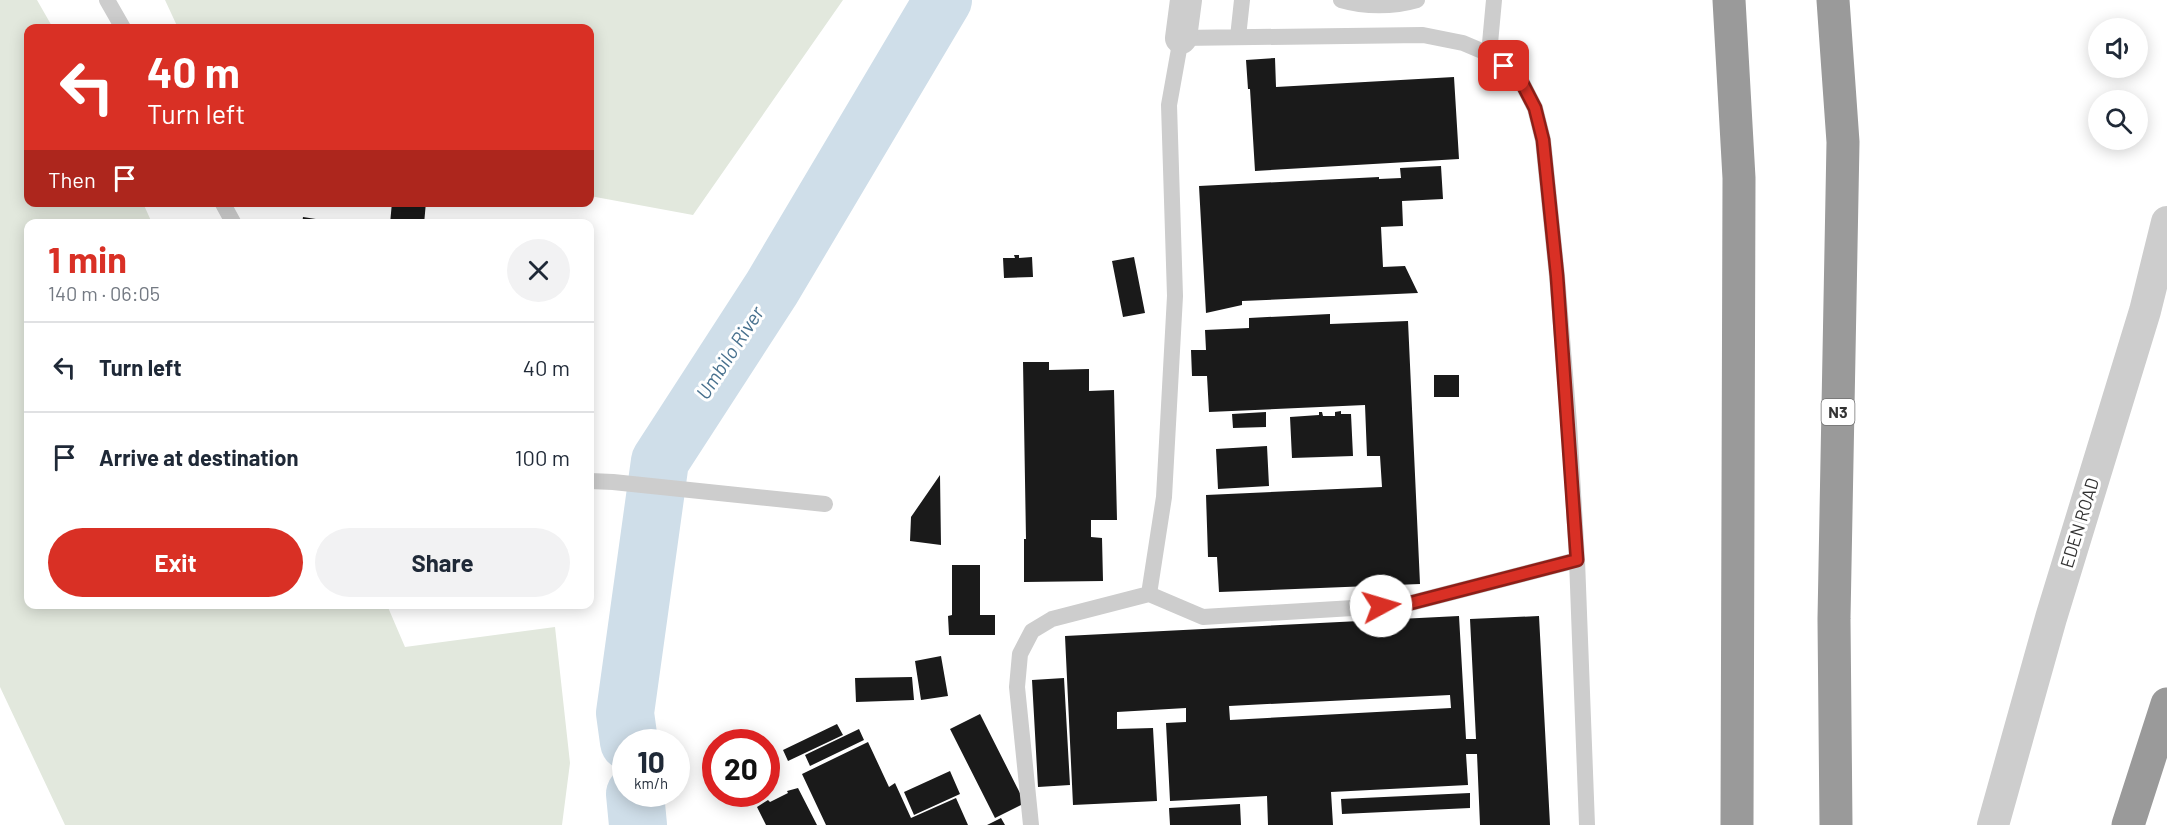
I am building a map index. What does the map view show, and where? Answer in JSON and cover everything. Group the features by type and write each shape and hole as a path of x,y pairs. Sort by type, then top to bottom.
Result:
{"highway":[{"path":"1729,0 1739,178 1737,825"},
{"name":"N3","path":"1833,0 1843,142 1834,619 1836,825"},
{"path":"2128,825 2167,704"}],"street":[{"path":"1181,38 1186,0"},
{"name":"EDEN ROAD","path":"1993,825 2050,618 2145,311 2167,222"}],"lane":[{"path":"107,0 121,24"},
{"path":"1238,37 1242,0"},
{"path":"1341,0 1356,4 1379,5 1404,4 1417,0"},
{"path":"1489,54 1494,0"},
{"path":"1149,594 1164,497 1175,296 1169,105 1181,38 1423,35 1463,44 1489,54 1520,79 1535,108 1543,140 1557,276 1577,560 1587,825"},
{"path":"594,481 825,504"},
{"path":"1031,825 1017,687 1020,654 1032,631 1052,619 1149,594 1203,617 1403,605 1577,560"}],"shaded area":[{"path":"0,0 37,0 51,24 24,24 24,207 145,207 150,219 24,219 24,609 389,609 405,647 555,627 570,763 562,825 65,825 0,687"},
{"path":"165,0 843,0 693,215 594,197 594,24 176,24"}],"building":[{"path":"1275,58 1276,87 1454,77 1459,159 1255,171 1246,60"},
{"path":"1441,166 1443,199 1402,201 1403,226 1381,227 1383,267 1405,266 1418,293 1242,301 1242,305 1206,313 1199,186 1379,177 1379,179 1401,178 1400,168"},
{"path":"392,207 426,207 424,219 390,219"},
{"path":"1014,255 1019,255 1019,258 1032,257 1033,277 1004,278 1003,258 1015,258"},
{"path":"1134,257 1145,313 1123,317 1112,261"},
{"path":"1330,314 1330,324 1408,321 1420,584 1219,592 1217,557 1208,557 1206,495 1382,487 1380,456 1367,456 1365,405 1209,412 1207,376 1192,376 1191,350 1206,350 1205,330 1249,328 1249,318"},
{"path":"1023,362 1049,362 1049,370 1089,369 1089,391 1114,390 1117,520 1091,520 1091,537 1102,538 1103,581 1024,582 1024,539 1026,539"},
{"path":"1434,375 1459,375 1459,397 1434,397"},
{"path":"1341,411 1341,414 1351,414 1353,456 1292,458 1290,417 1319,415 1319,412 1322,412 1323,416 1335,416 1335,412"},
{"path":"1266,412 1266,427 1233,428 1232,414"},
{"path":"1267,446 1269,486 1218,489 1216,449"},
{"path":"940,475 941,545 910,541 911,517"},
{"path":"952,565 980,565 980,615 995,615 995,635 949,635 948,616 952,615"},
{"path":"1459,616 1466,739 1476,739 1470,619 1539,616 1550,825 1480,825 1477,754 1466,754 1468,785 1331,792 1333,825 1268,825 1267,796 1170,801 1166,723 1186,722 1186,708 1117,712 1117,729 1153,728 1157,801 1073,805 1065,636","holes":["1450,695 1451,708 1230,720 1229,706"]},
{"path":"941,656 948,696 921,700 915,661"},
{"path":"912,677 914,700 856,702 855,678"},
{"path":"1064,678 1070,785 1038,787 1032,680"},
{"path":"980,714 1025,803 995,818 950,729"},
{"path":"837,724 843,735 788,761 783,750"},
{"path":"859,729 864,740 810,766 805,755"},
{"path":"868,742 889,787 895,783 911,818 956,798 968,825 826,825 802,774"},
{"path":"950,771 960,794 914,815 904,792"},
{"path":"798,788 817,825 766,825 757,807 780,807 780,797 788,793 787,791"},
{"path":"1470,793 1470,808 1342,814 1341,799"},
{"path":"1240,804 1241,825 1170,825 1169,808"},
{"path":"1001,818 1005,825 987,825"}],"waterway":[{"name":"Umbilo River","path":"627,729 625,713 660,461 772,288 943,0"},
{"name":"Umbilo River","path":"636,807 638,825"}],"route":[{"path":"1381,606 1403,605 1577,560 1569,424 1543,140 1535,108 1520,79 1504,66"}]}
